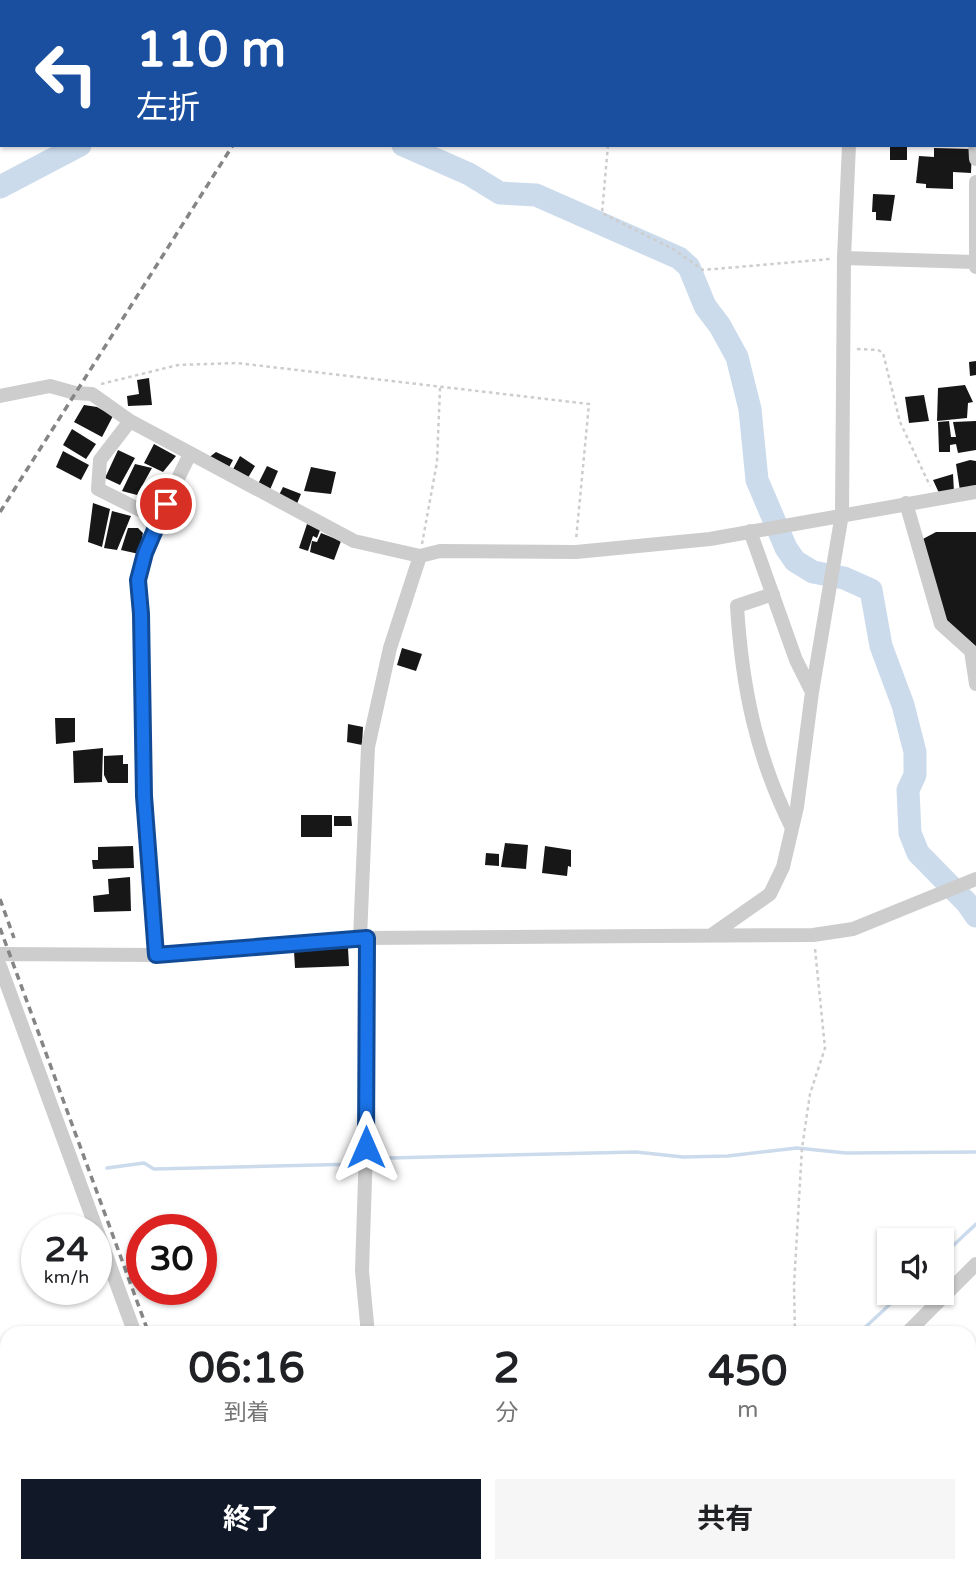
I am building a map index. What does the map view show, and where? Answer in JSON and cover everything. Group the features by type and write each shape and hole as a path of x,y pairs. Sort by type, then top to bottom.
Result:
{"street":[{"path":"713,934 770,894 783,867 792,828 842,514 844,258 849,147"},
{"path":"976,182 976,267"},
{"path":"844,258 975,262"},
{"path":"0,396 50,386 75,393 92,394 130,421 354,541 420,556 440,551 576,552 710,539 976,492"},
{"path":"130,421 100,460 98,489 159,519"},
{"path":"156,955 144,796 138,580 159,519 190,454"},
{"path":"906,503 941,624 974,651 976,684"},
{"path":"750,531 796,660 812,692"},
{"path":"367,1326 362,1270 366,1147 364,938 368,747 390,648 420,556"},
{"path":"773,594 737,606 740,643 750,712 761,758 792,828"},
{"path":"0,954 156,955 364,938 813,935 853,929 976,879"},
{"path":"0,966 132,1326"},
{"path":"914,1326 976,1265"}],"path":[{"path":"608,147 603,213 673,249 703,270 844,258"},
{"path":"844,348 878,350 883,353 900,422 936,498"},
{"path":"92,394 99,384 178,365 225,363 589,404 576,552"},
{"path":"420,556 438,462 440,387"},
{"path":"794,1326 802,1148 810,1094 825,1048 813,935"}],"building":[{"path":"890,147 907,147 907,160 890,160"},
{"path":"934,148 972,149 971,173 953,172 953,189 926,188 926,184 916,183 919,156 934,157"},
{"path":"873,194 895,195 891,221 876,220 876,212 872,212"},
{"path":"976,361 976,375 970,376 969,362"},
{"path":"149,378 152,405 128,406 127,396 139,394 137,380"},
{"path":"965,385 973,402 968,403 967,418 937,421 938,388"},
{"path":"924,395 929,421 909,423 905,397"},
{"path":"84,405 97,407 113,416 102,437 74,422"},
{"path":"949,421 951,437 956,437 953,422 976,421 976,450 958,453 956,444 950,445 950,452 939,452 938,422"},
{"path":"72,429 96,444 86,459 63,445"},
{"path":"154,444 176,456 163,472 144,463"},
{"path":"118,450 135,458 120,485 105,478"},
{"path":"63,451 89,465 81,480 56,467"},
{"path":"216,452 233,460 227,471 207,459"},
{"path":"240,456 255,466 246,481 231,473"},
{"path":"976,461 976,489 960,491 956,464"},
{"path":"135,464 152,468 137,495 122,491"},
{"path":"267,466 278,471 269,492 257,486"},
{"path":"311,467 336,472 331,494 304,491"},
{"path":"953,474 954,492 939,493 933,480"},
{"path":"151,479 166,487 156,503 141,495"},
{"path":"283,487 301,494 296,506 277,499"},
{"path":"93,503 110,509 102,547 88,542"},
{"path":"112,511 131,516 117,550 104,548"},
{"path":"307,524 320,530 317,538 313,536 308,551 299,548"},
{"path":"128,528 138,528 143,533 139,554 121,550"},
{"path":"936,532 976,532 976,647 946,623 921,540"},
{"path":"321,533 341,541 334,560 310,552 312,541 317,542"},
{"path":"402,648 422,654 416,671 397,665"},
{"path":"55,718 75,718 75,742 56,744"},
{"path":"348,724 363,727 362,745 347,742"},
{"path":"103,748 102,782 74,783 73,751"},
{"path":"123,755 123,764 128,764 128,783 108,783 104,775 104,756"},
{"path":"301,815 332,815 332,837 301,837"},
{"path":"334,816 351,816 352,826 334,826"},
{"path":"505,843 528,845 526,869 501,867"},
{"path":"133,846 134,868 93,869 92,860 98,860 98,847"},
{"path":"545,846 571,850 571,867 568,866 567,876 542,873"},
{"path":"486,853 499,854 499,866 485,865"},
{"path":"130,877 131,911 94,912 93,896 109,894 108,879"},
{"path":"348,948 349,966 295,968 294,951"}],"waterway":[{"path":"0,187 76,147"},
{"path":"408,147 469,174 500,193 536,195 679,258 689,267 705,306 737,357 750,409 757,480 786,548 795,561 813,572 844,578 871,590 881,646 903,705 915,752 915,775 908,790 910,833 918,853 967,903 976,916"},
{"path":"371,1162 389,1158 636,1152 683,1157 728,1156 797,1148 846,1153 976,1152"},
{"path":"107,1168 144,1163 154,1169 360,1164"},
{"path":"954,1245 976,1224"},
{"path":"867,1326 889,1305"}],"railway":[{"path":"0,512 232,147"},
{"path":"0,899 14,938"},
{"path":"0,928 146,1326"}],"route":[{"path":"166,504 145,553 138,580 144,796 156,955 367,938 366,1147"}]}
